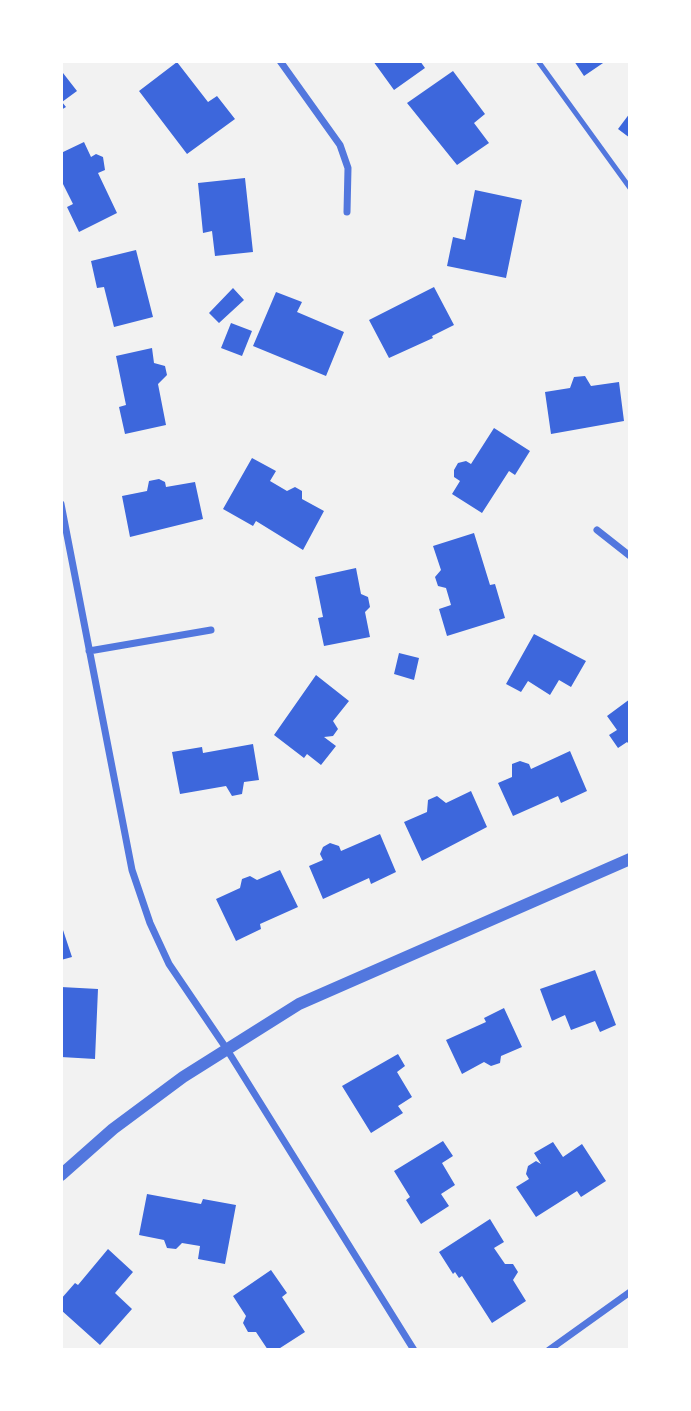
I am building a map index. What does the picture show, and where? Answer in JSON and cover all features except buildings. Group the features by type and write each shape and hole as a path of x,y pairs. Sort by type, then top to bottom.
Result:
{"street":[{"path":"280,61 340,145 348,168 350,192 347,212"},
{"path":"61,504 132,870 150,923 169,964 226,1048 414,1350"},
{"path":"597,530 630,556"},
{"path":"89,651 211,630"},
{"path":"61,1175 113,1129 226,1048 299,1004 630,859"},
{"path":"549,1350 630,1292"}],"lane":[{"path":"538,61 630,188"}]}
